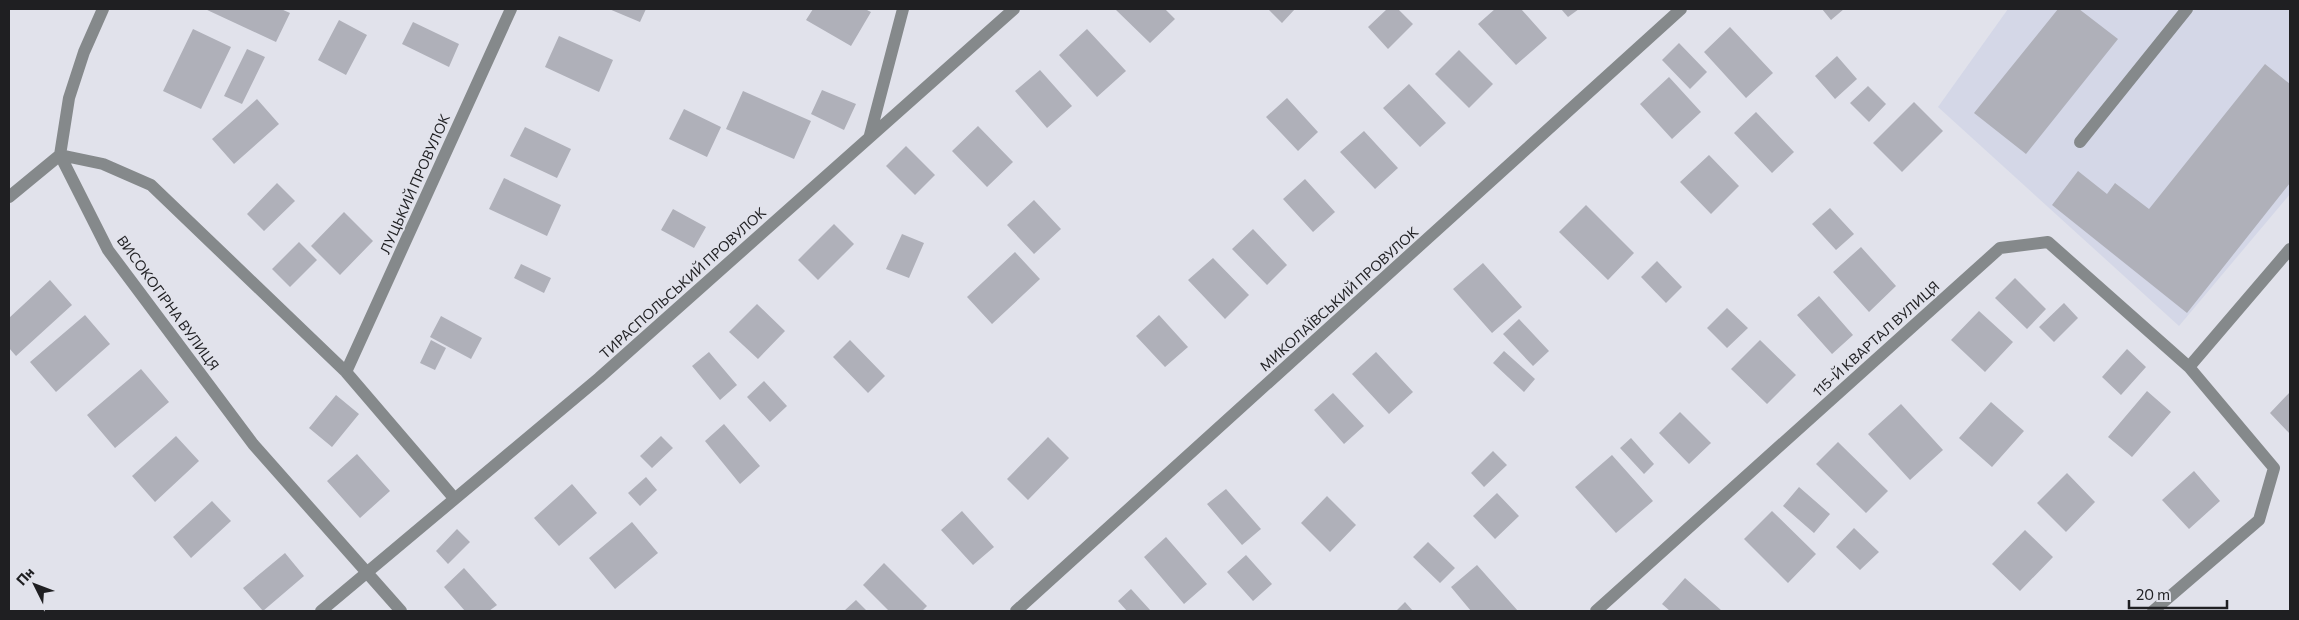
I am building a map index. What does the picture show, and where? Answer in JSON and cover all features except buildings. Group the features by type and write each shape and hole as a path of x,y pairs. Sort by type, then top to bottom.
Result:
{"street":[{"path":"9,197 60,155 69,98 84,52 103,9"},
{"name":"ЛУЦЬКИЙ ПРОВУЛОК","path":"346,372 511,9"},
{"path":"870,135 903,9"},
{"name":"ТИРАСПОЛЬСЬКИЙ ПРОВУЛОК","path":"321,611 599,378 870,135 1014,9"},
{"name":"МИКОЛАЇВСЬКИЙ ПРОВУЛОК","path":"1016,611 1681,9"},
{"path":"2080,142 2187,9"},
{"path":"60,155 103,164 151,185 346,372 454,498"},
{"name":"ВИСОКОГІРНА ВУЛИЦЯ","path":"60,155 108,250 253,444 401,611"},
{"name":"115-Й КВАРТАЛ ВУЛИЦЯ","path":"1596,611 2000,248 2048,242 2189,367 2274,468 2259,520 2154,611"},
{"path":"2189,367 2290,249"}],"shaded area":[{"path":"2008,9 2290,9 2290,194 2179,326 1938,107"}]}
